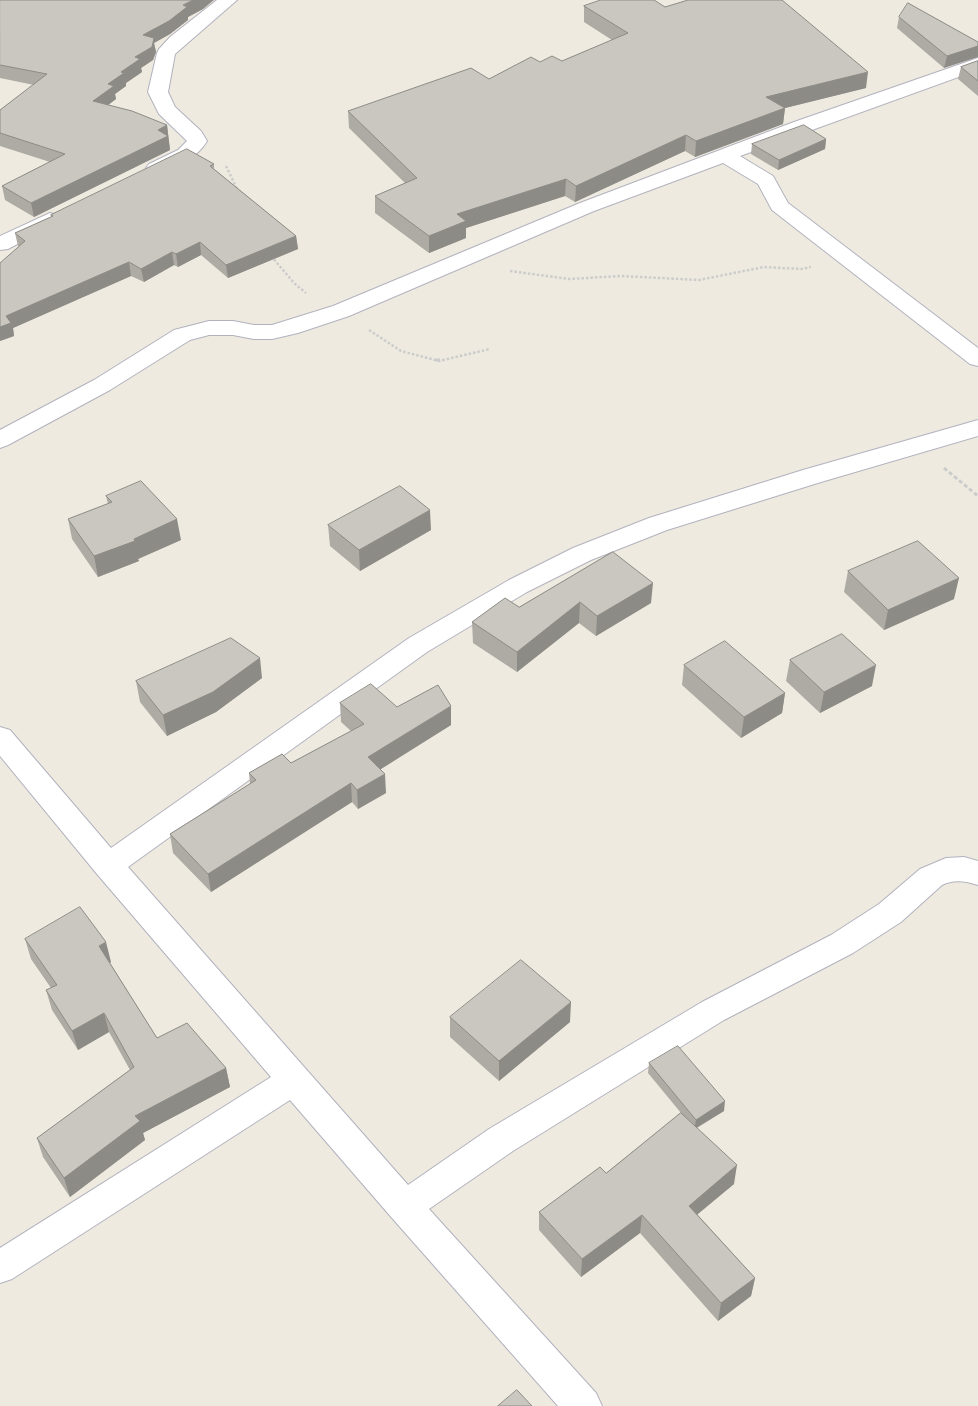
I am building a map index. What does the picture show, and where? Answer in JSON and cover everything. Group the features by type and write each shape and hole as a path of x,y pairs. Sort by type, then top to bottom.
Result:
{"street":[{"path":"141,175 195,147 197,141 194,135 166,110 158,92 166,53 177,41 228,0"},
{"path":"0,440 102,385 182,335 209,328 233,328 254,332 272,332 341,311 587,207 724,155 978,64"},
{"path":"724,155 766,180 779,206 978,359"},
{"path":"0,244 62,213"},
{"path":"108,866 418,645 518,586 582,554 658,524 812,476 978,428"},
{"path":"0,737 108,866 404,1207 583,1406"},
{"path":"404,1207 501,1140 713,1010 842,944 890,913 931,877 946,870 964,870 978,873"},
{"path":"0,1267 294,1080"}],"path":[{"path":"226,166 239,193"},
{"path":"267,248 270,256 295,284 319,304 341,311 401,351 439,360 490,350"},
{"path":"476,254 508,271 569,279 622,276 699,280 764,267 801,269 852,261"},
{"path":"915,447 978,496"}],"building":[{"path":"0,0 193,0 183,5 187,7 169,21 143,35 154,38 152,47 135,57 140,59 121,72 124,73 108,84 114,86 93,101 132,111 167,125 158,130 168,136 31,203 2,186 65,154 0,133 0,110 47,74 0,65"},
{"path":"601,0 654,0 665,7 688,0 782,0 868,72 766,97 785,108 696,141 686,135 576,186 566,179 457,214 466,221 429,236 375,196 417,178 348,111 471,68 489,79 531,57 540,62 552,56 562,61 628,33 584,6"},
{"path":"908,3 978,42 978,46 947,56 899,17"},
{"path":"978,61 978,81 961,67"},
{"path":"804,125 826,139 779,160 752,144"},
{"path":"187,149 214,164 210,166 296,236 226,265 200,242 176,254 172,252 141,269 129,262 6,316 11,323 0,327 0,263 25,241 15,233"},
{"path":"141,481 177,519 134,539 135,541 94,556 68,519 112,502 106,496"},
{"path":"400,486 430,510 359,550 328,525"},
{"path":"918,541 959,578 888,610 848,571"},
{"path":"613,552 653,583 597,616 580,602 517,652 472,622 505,598 519,607"},
{"path":"842,634 876,665 824,692 790,660"},
{"path":"231,638 260,658 213,692 163,715 136,681"},
{"path":"725,641 785,693 744,717 684,665"},
{"path":"371,684 397,707 438,685 451,706 368,757 385,774 357,790 351,783 208,874 170,834 256,780 249,773 282,754 291,763 364,724 340,703"},
{"path":"80,907 106,942 99,946 157,1038 187,1023 226,1068 135,1116 140,1121 64,1178 37,1138 134,1067 104,1013 72,1031 46,990 57,985 25,939"},
{"path":"521,960 571,1002 499,1061 450,1017"},
{"path":"678,1046 725,1101 696,1120 649,1063"},
{"path":"681,1113 737,1165 689,1206 755,1278 721,1303 642,1215 582,1259 539,1212 600,1167 606,1173"},
{"path":"517,1390 532,1406 498,1406"}]}
